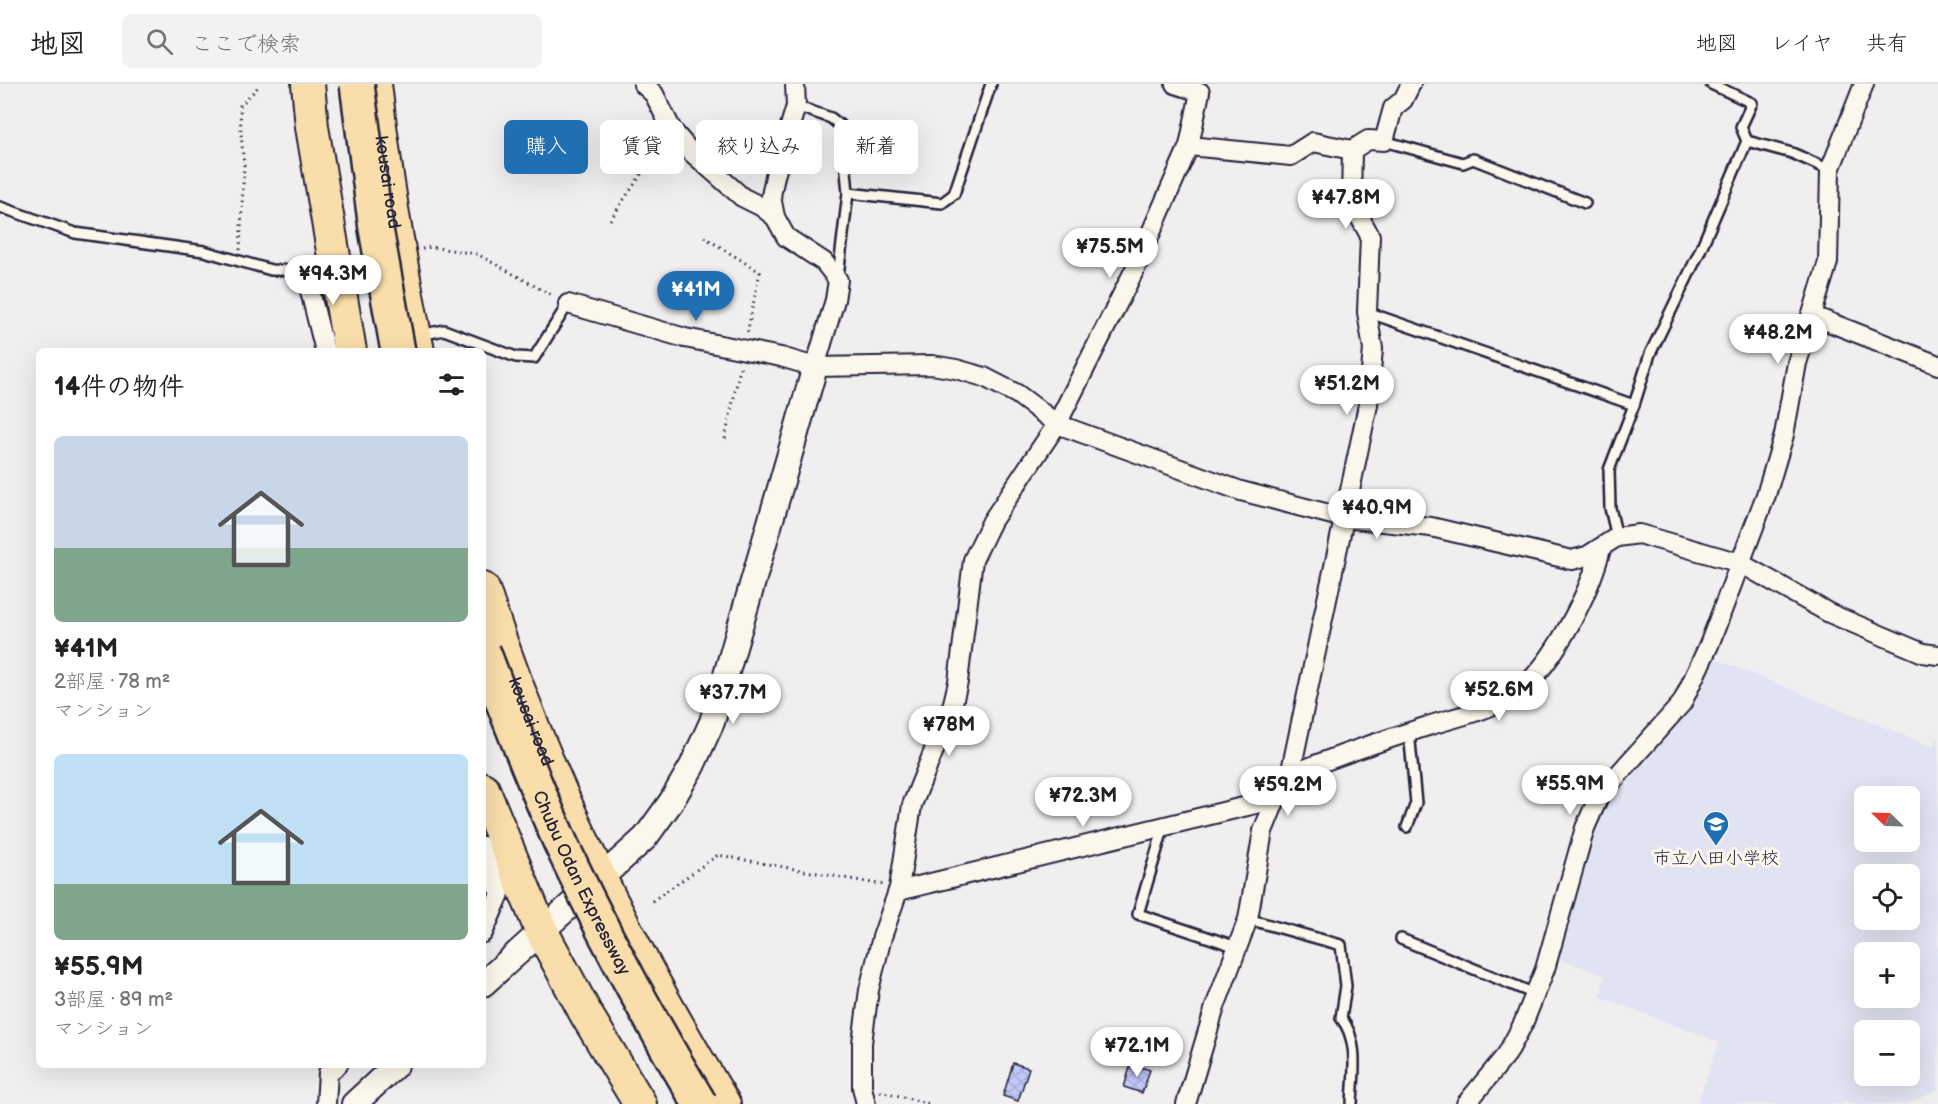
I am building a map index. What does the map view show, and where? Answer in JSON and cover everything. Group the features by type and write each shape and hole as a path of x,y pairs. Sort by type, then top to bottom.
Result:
{"highway":[{"path":"308,84 312,127 349,348"},
{"path":"357,84 376,229 410,346"},
{"name":"kousai road","path":"375,84 410,346"},
{"name":"kousai road","path":"486,598 546,761 600,878 686,1040 724,1104"},
{"name":"Chubu Odan Expressway","path":"486,659 562,846 660,1039 700,1104"},
{"path":"486,796 541,930 586,1014 640,1104"}],"street":[{"path":"643,84 654,94 667,120"},
{"path":"775,218 771,196 796,106 795,84"},
{"path":"864,1095 862,1043 869,990 882,937 899,890 912,805 928,760 953,703 958,682 973,560 992,521 1057,424 1135,269 1189,146 1200,92 1175,84"},
{"path":"1189,146 1291,156 1313,142 1352,150 1368,140 1384,141 1393,108 1403,100 1411,84"},
{"path":"1466,1104 1506,1054 1523,1024 1545,969 1585,828 1599,796 1682,703 1709,645 1766,495 1784,435 1797,363 1828,261 1830,170 1864,84"},
{"path":"486,981 645,838 671,802 692,766 712,722 836,300 838,280 824,262 786,237 775,218 762,207 742,197 684,144"},
{"path":"1186,1104 1215,1007 1248,919 1263,831 1276,799 1290,775 1368,405 1373,349 1367,312 1370,236 1351,201 1352,150"},
{"path":"305,271 325,348"},
{"path":"568,304 685,338 815,367 932,365 956,369 984,377 1017,394 1057,424 1240,491 1344,518 1431,527 1572,560 1601,549 1617,537 1639,534 1740,563 1829,613 1923,653 1938,655"},
{"path":"1811,315 1938,365"},
{"path":"1290,775 1356,748 1489,706 1519,691 1537,675 1572,618 1596,567 1601,549"},
{"path":"899,890 1276,799"},
{"path":"486,854 500,894 486,926"},
{"path":"326,1104 328,1073 334,1068"},
{"path":"354,1104 393,1068"}],"lane":[{"path":"848,193 942,203 948,199 954,194 991,84"},
{"path":"1617,537 1610,508 1609,470 1634,405 1650,354 1699,253 1747,141 1741,127 1752,104 1711,84"},
{"path":"796,106 831,118 842,127 848,193 838,280"},
{"path":"1384,141 1463,163 1473,159 1585,203"},
{"path":"1747,141 1792,153 1830,170"},
{"path":"0,207 75,232 204,251 271,270 335,271"},
{"path":"410,346 444,330 516,357 534,358 568,304"},
{"path":"1367,312 1634,405"},
{"path":"1407,827 1416,803 1409,732"},
{"path":"1164,826 1138,914 1238,947"},
{"path":"1248,919 1341,945 1346,986 1341,1018 1348,1027 1354,1053 1352,1104"},
{"path":"1401,939 1535,994"}],"path":[{"path":"240,261 244,165 240,134 240,106 258,87 258,84"},
{"path":"610,220 642,174"},
{"path":"704,237 760,272 725,439"},
{"path":"399,255 431,247 477,254 568,304"},
{"path":"652,901 718,855 899,890"},
{"path":"864,1095 930,1104"}],"shaded area":[{"path":"1711,657 1933,747 1938,734 1938,1090 1906,1104 1857,1104 1843,1101 1842,1104 1697,1104 1719,1042 1600,997 1605,976 1552,956 1592,817 1648,750 1689,709"}],"building":[{"path":"1013,1063 1029,1068 1018,1101 1003,1096"},
{"path":"1131,1064 1150,1070 1142,1093 1124,1087"}],"place":[{"name":"市立八田小学校","path":"1716,847"}]}
